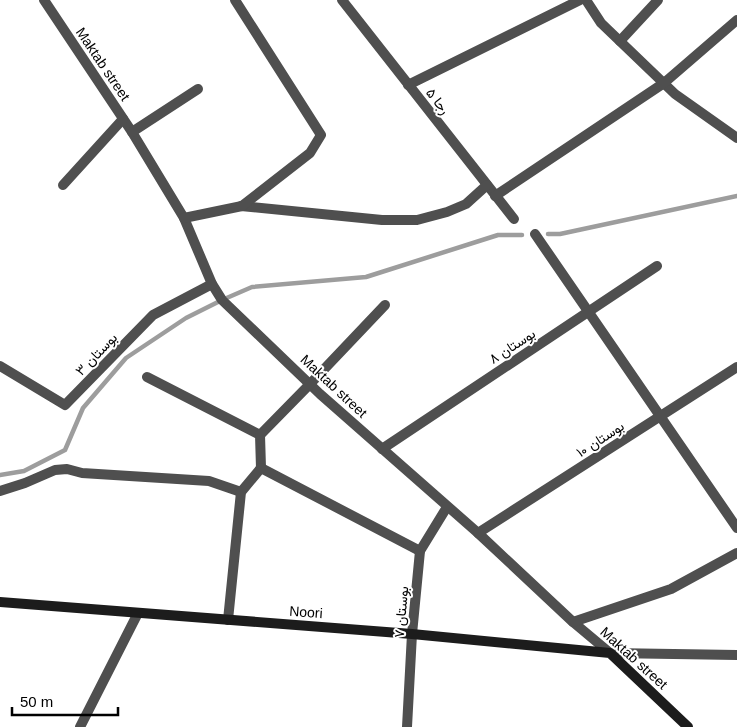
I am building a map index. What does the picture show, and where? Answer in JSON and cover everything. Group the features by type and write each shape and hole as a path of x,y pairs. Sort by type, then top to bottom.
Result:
{"main road":[{"name":"Noori","path":"0,602 412,634 610,653"},
{"name":"Maktab street","path":"610,653 688,727"}],"street":[{"name":"Maktab street","path":"44,0 132,132 184,218 212,284 222,300 310,384 478,533 573,622 610,653"},
{"path":"235,0 321,135 310,153 241,206"},
{"name":"رجا ۵","path":"342,0 514,219"},
{"path":"408,85 580,0"},
{"path":"586,0 601,23 675,94 737,138"},
{"path":"620,41 658,0"},
{"path":"495,196 664,82 737,20"},
{"path":"132,132 198,89"},
{"path":"63,185 123,119"},
{"path":"184,218 241,206 382,220 418,220 447,212 466,204 487,185"},
{"path":"535,234 737,528"},
{"name":"بوستان ۸","path":"382,449 657,266"},
{"name":"بوستان ۳","path":"0,366 65,405 154,315 212,284"},
{"path":"228,620 241,492 261,468 260,435 385,305"},
{"name":"بوستان ۱۰","path":"478,533 737,367"},
{"path":"147,377 260,435"},
{"path":"261,468 420,552"},
{"path":"0,490 25,483 55,470 67,470 82,473 209,481 241,492"},
{"name":"بوستان ۷","path":"407,727 412,634 420,552 447,507"},
{"path":"573,622 671,589 737,553"},
{"path":"80,727 138,613"},
{"path":"610,653 737,655"}],"waterway":[{"path":"548,234 560,234 737,196"},
{"path":"0,475 24,471 65,450 83,408 126,358 186,318 222,300 252,287 366,277 498,235 522,235"}]}
